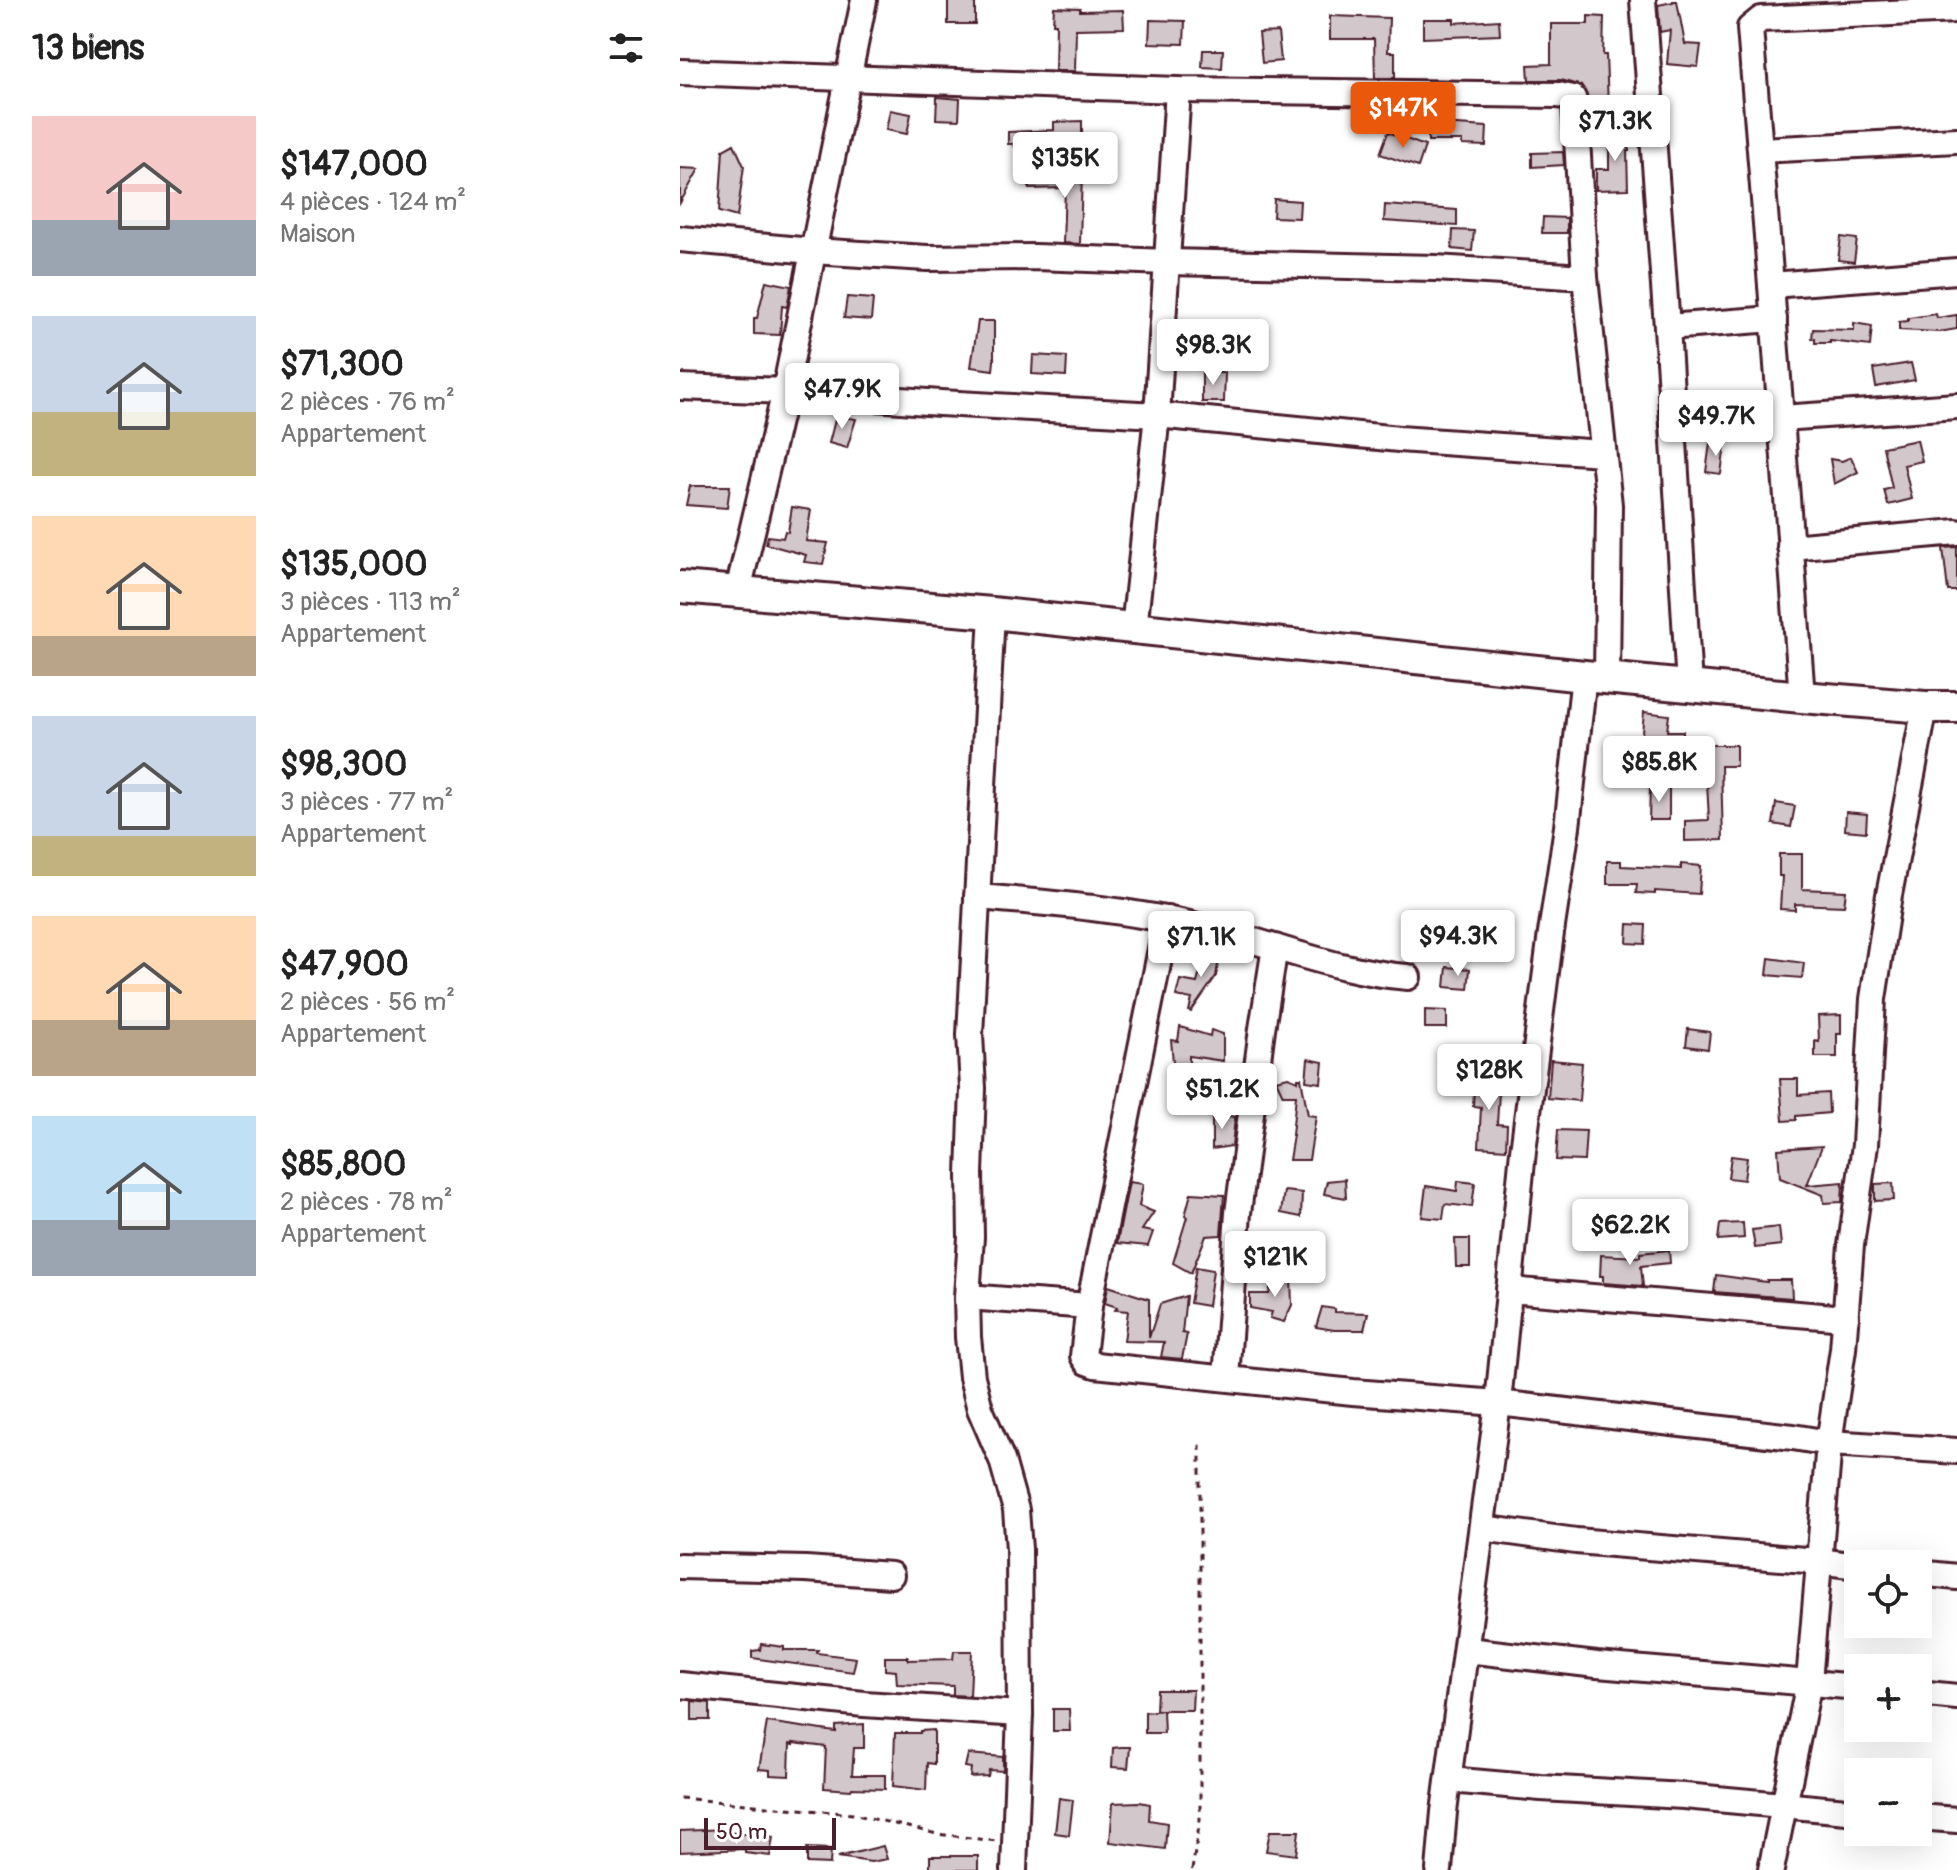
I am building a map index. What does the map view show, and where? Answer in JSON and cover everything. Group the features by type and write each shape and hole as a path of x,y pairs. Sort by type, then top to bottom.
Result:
{"main road":[{"path":"680,587 992,613 1802,697 1957,707"}],"street":[{"path":"738,591 785,391 864,0"},
{"path":"1643,0 1689,686"},
{"path":"1802,697 1750,28 1757,20 1957,10"},
{"path":"680,72 1178,90 1558,95 1573,98 1585,277 1609,505 1596,677 1567,827 1551,933 1523,1151 1498,1403 1439,1870"},
{"path":"1134,629 1157,415 1178,90"},
{"path":"1761,150 1957,140"},
{"path":"680,239 927,258 1036,257 1435,268 1585,277"},
{"path":"1771,285 1957,271"},
{"path":"1667,327 1774,319"},
{"path":"680,387 1157,415 1399,439 1602,453"},
{"path":"1781,418 1957,406"},
{"path":"1790,547 1957,532"},
{"path":"992,613 970,1035 973,1088 967,1297 972,1377 980,1409 1002,1460 1016,1510 1020,1714 1014,1870"},
{"path":"1771,1870 1809,1682 1829,1443 1843,1349 1851,1245 1865,1145 1873,999 1889,895 1925,707"},
{"path":"977,897 1167,919 1355,970 1408,977"},
{"path":"1167,919 1089,1306 1083,1356 1087,1362 1353,1392 1498,1403 1829,1443 1957,1451"},
{"path":"1226,1378 1238,1213 1275,947"},
{"path":"1509,1290 1846,1318"},
{"path":"967,1297 1089,1306"},
{"path":"1482,1528 1576,1541 1844,1564"},
{"path":"680,1566 891,1575"},
{"path":"1932,1574 1957,1577"},
{"path":"1467,1650 1597,1665 1844,1686"},
{"path":"680,1685 832,1701 1020,1714"},
{"path":"1932,1694 1957,1697"},
{"path":"1449,1780 1844,1811"},
{"path":"1932,1818 1957,1820"}],"path":[{"path":"1192,1870 1200,1820 1200,1442"},
{"path":"680,1798 853,1814 937,1834 991,1842 1014,1838"}],"building":[{"path":"948,0 975,0 975,24 948,24"},
{"path":"1677,1 1685,44 1701,45 1698,67 1667,64 1670,30 1660,32 1658,5"},
{"path":"1054,7 1080,8 1080,11 1123,10 1124,28 1076,29 1075,71 1055,71"},
{"path":"1330,16 1389,18 1388,52 1395,52 1395,78 1375,78 1374,39 1330,39"},
{"path":"1588,16 1604,17 1603,55 1606,55 1608,106 1615,105 1617,125 1595,127 1591,124 1589,100 1582,86 1561,80 1529,80 1528,65 1551,64 1551,24 1588,24"},
{"path":"1423,19 1454,19 1454,23 1499,20 1500,35 1423,38"},
{"path":"1150,20 1185,21 1184,44 1149,43"},
{"path":"1278,32 1281,61 1262,63 1259,33"},
{"path":"1203,50 1223,50 1222,68 1202,67"},
{"path":"937,97 960,99 959,120 936,119"},
{"path":"890,110 911,114 907,134 886,130"},
{"path":"1082,121 1082,143 1008,144 1008,132 1054,130 1054,122"},
{"path":"1428,121 1487,127 1486,146 1462,145 1462,141 1428,141"},
{"path":"1609,129 1629,129 1628,189 1596,190 1596,169 1609,169"},
{"path":"1388,132 1425,146 1418,167 1380,154"},
{"path":"734,144 744,166 737,217 719,212 723,150"},
{"path":"1563,152 1564,165 1532,167 1532,153"},
{"path":"680,168 699,169 680,203"},
{"path":"1082,172 1080,244 1063,243 1065,188 1029,189 1029,174"},
{"path":"1274,199 1300,201 1299,218 1273,217"},
{"path":"1385,205 1457,210 1457,226 1384,221"},
{"path":"1543,217 1567,218 1567,233 1542,233"},
{"path":"1453,230 1474,231 1472,251 1452,249"},
{"path":"1841,237 1857,239 1854,262 1838,260"},
{"path":"766,281 791,286 787,307 782,306 780,335 754,334 754,318 757,318"},
{"path":"847,297 873,299 871,320 844,318"},
{"path":"1936,314 1937,318 1957,315 1957,329 1939,332 1899,330 1899,322 1908,321 1908,318"},
{"path":"978,321 994,321 993,370 971,367"},
{"path":"1854,323 1872,326 1870,346 1830,341 1815,343 1812,339 1813,329 1854,330"},
{"path":"1033,355 1067,357 1066,376 1032,374"},
{"path":"1911,363 1915,380 1876,387 1873,369"},
{"path":"1202,373 1225,373 1224,402 1202,402"},
{"path":"836,416 856,419 847,448 829,443"},
{"path":"1917,440 1922,461 1904,465 1912,499 1888,505 1884,490 1892,488 1883,447"},
{"path":"1710,443 1725,445 1721,474 1706,472"},
{"path":"1851,457 1858,472 1834,484 1830,459 1842,461"},
{"path":"690,486 730,486 727,508 686,505"},
{"path":"792,507 811,510 806,541 828,543 823,564 804,562 806,555 766,544 768,536 783,538 785,531 788,532"},
{"path":"1957,547 1957,591 1948,591 1943,548"},
{"path":"1644,712 1669,715 1667,731 1683,731 1683,752 1640,752"},
{"path":"1705,745 1736,745 1736,766 1721,766 1723,840 1685,841 1685,821 1709,820"},
{"path":"1650,787 1669,787 1669,820 1649,820"},
{"path":"1776,803 1795,806 1791,827 1773,824"},
{"path":"1846,812 1867,814 1866,832 1845,830"},
{"path":"1779,854 1802,854 1802,889 1846,891 1844,906 1795,904 1795,910 1780,909 1782,876 1779,876"},
{"path":"1607,861 1621,861 1621,866 1681,869 1681,864 1701,866 1699,894 1636,893 1637,884 1607,884"},
{"path":"1628,924 1646,925 1645,944 1627,943"},
{"path":"1207,946 1220,953 1216,976 1191,1012 1192,999 1176,996 1180,980 1197,983"},
{"path":"1769,958 1804,963 1802,978 1767,975"},
{"path":"1447,967 1470,969 1468,989 1445,987"},
{"path":"1425,1010 1447,1011 1447,1028 1425,1028"},
{"path":"1841,1015 1837,1057 1815,1057 1815,1041 1819,1042 1818,1016"},
{"path":"1180,1027 1210,1036 1211,1030 1223,1034 1223,1061 1189,1056 1189,1085 1173,1085 1171,1040 1178,1041"},
{"path":"1688,1029 1710,1032 1708,1049 1686,1046"},
{"path":"1308,1059 1323,1062 1321,1083 1306,1081"},
{"path":"1551,1060 1582,1063 1579,1101 1548,1098"},
{"path":"1475,1074 1500,1076 1497,1124 1507,1125 1506,1149 1479,1147 1481,1107 1473,1106"},
{"path":"1288,1077 1298,1081 1301,1078 1308,1115 1316,1116 1309,1160 1289,1160 1296,1095 1283,1095 1276,1080"},
{"path":"1780,1079 1798,1079 1798,1095 1828,1093 1829,1113 1796,1116 1796,1120 1783,1121"},
{"path":"1212,1113 1235,1117 1232,1146 1212,1149"},
{"path":"1558,1130 1586,1131 1584,1161 1556,1160"},
{"path":"1822,1146 1807,1185 1843,1182 1842,1202 1824,1203 1823,1195 1780,1178 1778,1149"},
{"path":"1731,1156 1747,1158 1744,1180 1728,1178"},
{"path":"1345,1179 1346,1198 1324,1194 1327,1181"},
{"path":"1458,1181 1475,1183 1472,1207 1445,1204 1443,1219 1422,1217 1426,1186 1457,1191"},
{"path":"1129,1182 1143,1184 1139,1206 1154,1212 1142,1230 1153,1232 1148,1246 1117,1243"},
{"path":"1893,1183 1894,1200 1875,1201 1875,1184"},
{"path":"1284,1191 1302,1193 1301,1217 1281,1213"},
{"path":"1191,1193 1224,1195 1221,1235 1206,1236 1191,1273 1173,1263"},
{"path":"1743,1223 1744,1238 1718,1240 1720,1224"},
{"path":"1779,1227 1781,1245 1755,1248 1752,1230"},
{"path":"1455,1239 1470,1239 1470,1267 1456,1267"},
{"path":"1669,1250 1670,1263 1641,1266 1643,1286 1603,1283 1603,1276 1600,1276 1601,1255 1640,1257 1640,1253"},
{"path":"1196,1267 1213,1270 1208,1306 1190,1303"},
{"path":"1716,1275 1767,1282 1791,1280 1792,1298 1714,1292"},
{"path":"1272,1278 1291,1278 1292,1305 1284,1322 1270,1318 1272,1312 1250,1308 1250,1294 1269,1294"},
{"path":"1108,1286 1149,1299 1149,1338 1160,1304 1186,1296 1182,1333 1187,1334 1182,1359 1161,1357 1164,1342 1124,1341 1128,1311 1115,1310 1117,1307 1105,1303"},
{"path":"1322,1307 1335,1309 1335,1312 1368,1313 1364,1330 1316,1327"},
{"path":"761,1644 784,1647 784,1650 818,1650 817,1653 856,1658 853,1672 752,1658 752,1651 760,1650"},
{"path":"954,1651 972,1651 970,1696 953,1695 953,1686 897,1684 896,1671 885,1670 885,1657 953,1659"},
{"path":"1157,1690 1193,1690 1192,1710 1156,1710"},
{"path":"692,1701 710,1703 710,1720 692,1720"},
{"path":"1053,1709 1069,1709 1070,1731 1053,1731"},
{"path":"1163,1710 1164,1733 1145,1733 1145,1712"},
{"path":"767,1722 836,1732 836,1726 864,1724 864,1748 854,1748 852,1775 885,1775 885,1789 824,1788 826,1747 790,1744 789,1776 770,1775 770,1770 759,1769"},
{"path":"934,1730 934,1764 927,1763 926,1790 893,1786 895,1733"},
{"path":"1130,1747 1128,1768 1112,1767 1113,1748"},
{"path":"968,1754 1003,1757 1003,1771 989,1770 988,1776 970,1777 971,1768 965,1767"},
{"path":"1059,1798 1073,1800 1069,1835 1055,1833"},
{"path":"1113,1803 1150,1804 1149,1820 1167,1823 1165,1849 1110,1842"},
{"path":"726,1829 726,1832 773,1837 770,1856 745,1853 745,1849 680,1852 680,1831"},
{"path":"1270,1831 1299,1831 1296,1855 1266,1851"},
{"path":"883,1846 887,1859 871,1862 838,1857"},
{"path":"807,1848 831,1849 830,1864 807,1863"},
{"path":"930,1856 978,1856 978,1870 930,1870"}]}
